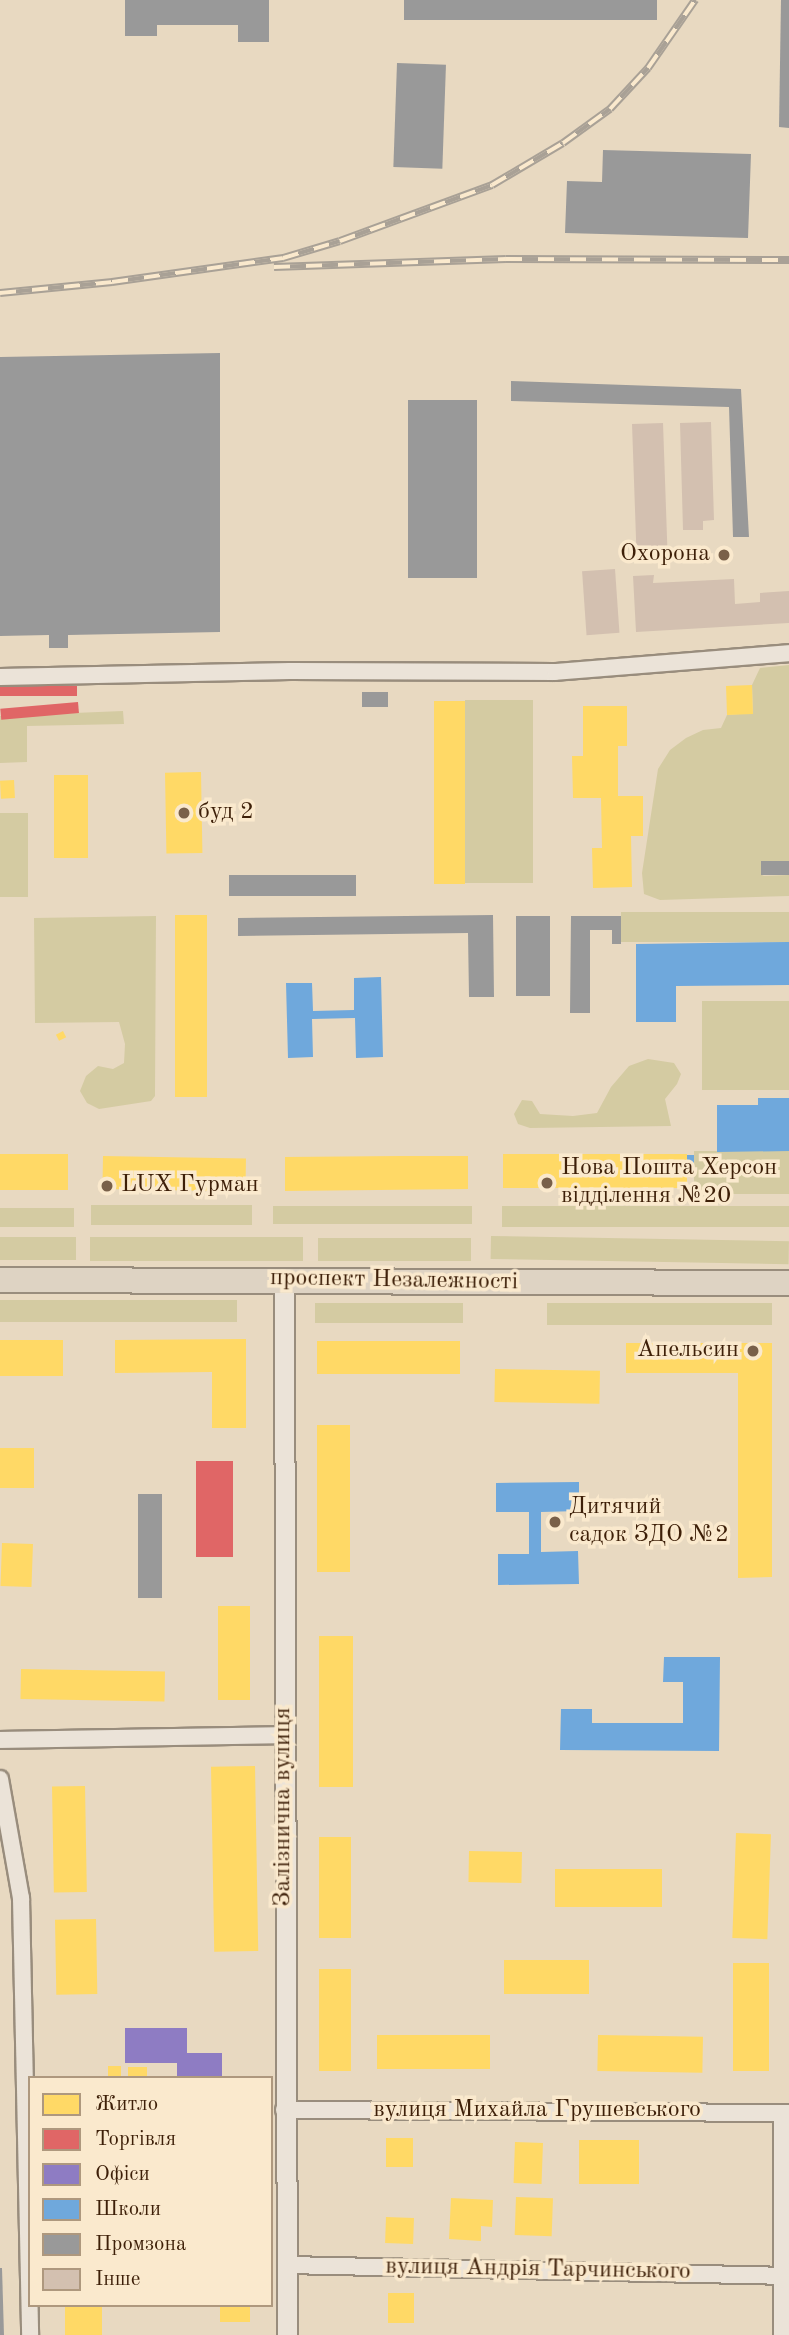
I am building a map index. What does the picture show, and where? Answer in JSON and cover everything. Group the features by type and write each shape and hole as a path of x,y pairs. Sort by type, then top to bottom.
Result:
{"main road":[{"name":"проспект Незалежності","path":"0,1280 789,1283"}],"street":[{"path":"0,677 290,671 555,672 789,653"},
{"name":"Залізнична вулиця","path":"284,1280 284,2110 287,2335"},
{"path":"0,1740 284,1735"},
{"path":"0,1779 21,1898 28,2238"},
{"name":"вулиця Михайла Грушевського","path":"284,2110 786,2113"},
{"path":"782,2335 786,2276 786,2113"},
{"name":"вулиця Андрія Тарчинського","path":"286,2265 786,2276"},
{"path":"29,2307 30,2335"}],"shaded area":[{"path":"789,665 789,861 762,876 789,875 789,896 660,900 644,894 642,873 658,769 670,750 703,730 721,728 727,715 753,713 752,685 760,668"},
{"path":"465,700 533,700 533,883 465,883"},
{"path":"123,711 124,724 27,726 27,762 0,763 0,716"},
{"path":"0,813 28,813 28,897 0,897"},
{"path":"621,912 789,912 789,942 621,942"},
{"path":"156,916 155,1096 151,1101 99,1109 87,1103 80,1091 86,1076 98,1066 113,1069 124,1063 125,1044 119,1022 35,1023 34,918"},
{"path":"702,1001 789,1001 789,1090 702,1090"},
{"path":"648,1059 674,1063 681,1074 665,1099 671,1126 530,1128 518,1124 514,1114 522,1100 532,1101 540,1114 573,1116 597,1113 611,1087 629,1066"},
{"path":"694,1151 789,1151 789,1194 694,1194"},
{"path":"91,1205 252,1205 252,1225 91,1225"},
{"path":"273,1206 472,1206 472,1224 273,1224"},
{"path":"502,1206 789,1206 789,1227 502,1227"},
{"path":"0,1208 74,1208 74,1227 0,1227"},
{"path":"491,1236 789,1241 789,1264 491,1259"},
{"path":"0,1237 76,1237 76,1260 0,1260"},
{"path":"90,1237 303,1237 303,1261 90,1261"},
{"path":"318,1238 471,1238 471,1261 318,1261"},
{"path":"0,1300 237,1300 237,1322 0,1322"},
{"path":"315,1303 463,1303 463,1323 315,1323"},
{"path":"547,1303 772,1303 772,1325 547,1325"}],"building: Житло":[{"path":"752,685 753,714 727,715 726,686"},
{"path":"434,701 465,701 465,884 434,884"},
{"path":"583,706 627,706 627,746 618,746 618,796 643,796 643,836 631,836 632,887 593,888 592,848 602,848 601,798 573,798 572,756 583,756"},
{"name":"буд 2","path":"201,772 202,853 166,854 165,773"},
{"path":"54,775 88,775 88,858 54,858"},
{"path":"14,780 15,798 1,799 0,781"},
{"path":"175,915 207,915 207,1097 175,1097"},
{"path":"63,1031 66,1037 59,1041 56,1035"},
{"path":"0,1154 68,1154 68,1190 0,1190"},
{"path":"503,1154 687,1154 687,1188 503,1188"},
{"path":"103,1156 246,1158 245,1191 102,1189"},
{"path":"468,1156 468,1189 285,1191 285,1157"},
{"path":"246,1339 246,1428 212,1428 212,1372 115,1373 115,1340"},
{"path":"0,1340 63,1340 63,1376 0,1376"},
{"path":"317,1341 460,1341 460,1374 317,1374"},
{"path":"626,1343 772,1343 772,1577 738,1578 738,1373 626,1373"},
{"path":"495,1369 600,1371 599,1404 494,1402"},
{"path":"317,1425 350,1425 350,1572 317,1572"},
{"path":"0,1448 34,1448 34,1488 0,1488"},
{"path":"2,1543 33,1544 31,1587 0,1586"},
{"path":"218,1606 250,1606 250,1700 218,1700"},
{"path":"319,1636 353,1636 353,1787 319,1787"},
{"path":"21,1669 165,1672 164,1702 20,1699"},
{"path":"255,1766 258,1951 214,1952 211,1767"},
{"path":"85,1786 87,1892 54,1893 52,1787"},
{"path":"736,1833 771,1834 767,1939 732,1938"},
{"path":"319,1837 351,1837 351,1938 319,1938"},
{"path":"469,1851 522,1852 521,1883 468,1882"},
{"path":"555,1869 662,1869 662,1907 555,1907"},
{"path":"96,1919 97,1994 56,1995 55,1920"},
{"path":"504,1960 589,1960 589,1994 504,1994"},
{"path":"733,1963 769,1963 769,2071 733,2071"},
{"path":"319,1969 351,1969 351,2071 319,2071"},
{"path":"377,2035 490,2035 490,2069 377,2069"},
{"path":"598,2035 703,2037 702,2073 597,2071"},
{"path":"108,2066 121,2066 121,2076 108,2076"},
{"path":"128,2067 147,2067 147,2076 128,2076"},
{"path":"386,2138 413,2138 413,2167 386,2167"},
{"path":"579,2140 639,2140 639,2184 579,2184"},
{"path":"515,2142 543,2143 542,2184 514,2183"},
{"path":"516,2197 553,2198 552,2236 515,2235"},
{"path":"451,2198 493,2200 492,2227 481,2226 481,2241 449,2239"},
{"path":"386,2217 414,2218 413,2244 385,2243"},
{"path":"388,2293 414,2293 414,2323 388,2323"},
{"path":"65,2307 102,2307 102,2335 65,2335"},
{"path":"220,2307 250,2307 250,2322 220,2322"}],"building: Торгівля":[{"path":"0,686 77,686 77,696 0,696"},
{"path":"78,702 79,713 1,720 0,709"},
{"path":"196,1461 233,1461 233,1557 196,1557"}],"building: Офіси":[{"path":"125,2028 187,2028 187,2053 222,2053 222,2076 177,2076 177,2063 125,2063"}],"building: Школи":[{"path":"789,942 789,985 676,986 676,1022 636,1022 636,944"},
{"path":"381,977 383,1057 356,1058 355,1018 312,1019 313,1057 288,1058 286,983 312,983 313,1011 354,1010 354,978"},
{"path":"758,1098 789,1098 789,1151 717,1152 717,1105 758,1105"},
{"path":"687,1155 694,1155 694,1174 687,1174"},
{"path":"579,1482 579,1511 541,1512 541,1552 578,1551 579,1584 498,1585 498,1554 529,1554 529,1512 496,1512 496,1483"},
{"path":"664,1657 720,1657 719,1751 560,1750 561,1709 592,1709 592,1723 683,1723 683,1682 663,1682"}],"building: Промзона":[{"path":"125,0 269,0 269,42 238,42 238,25 157,25 157,36 125,36"},
{"path":"404,0 657,0 657,20 404,20"},
{"path":"781,0 789,0 789,128 779,127"},
{"path":"397,63 446,65 442,169 393,167"},
{"path":"603,150 751,154 748,238 565,233 567,181 602,182"},
{"path":"220,353 220,632 68,635 68,648 49,648 49,635 0,636 0,357"},
{"path":"511,381 741,389 749,537 733,537 729,407 511,401"},
{"path":"408,400 477,400 477,578 408,578"},
{"path":"362,692 388,692 388,707 362,707"},
{"path":"761,861 789,861 789,875 761,875"},
{"path":"229,875 356,875 356,896 229,896"},
{"path":"493,915 494,997 469,997 468,933 238,936 238,918"},
{"path":"516,916 550,916 550,996 516,996"},
{"path":"571,916 621,916 621,944 612,944 612,930 590,930 590,1013 570,1013"},
{"path":"138,1494 162,1494 162,1598 138,1598"},
{"path":"2,2268 4,2335 0,2335"}],"building: Інше":[{"path":"711,422 714,520 703,521 703,530 683,530 680,423"},
{"path":"663,423 667,548 636,549 632,424"},
{"name":"Охорона","path":"729,551 729,558 720,558 720,552"},
{"path":"615,569 619,633 587,635 582,571"},
{"path":"654,575 653,583 734,579 735,604 760,602 760,593 789,591 789,623 636,632 633,576"}],"railway":[{"path":"0,293 112,282 283,258 340,241 492,185 563,143 610,109 648,68 695,0"},
{"path":"274,267 506,259 789,260"}],"place":[{"name":"Охорона","path":"724,555"},
{"name":"буд 2","path":"184,813"},
{"name":"Нова Пошта Херсон відділення №20","path":"547,1183"},
{"name":"LUX Гурман","path":"107,1186"},
{"name":"Апельсин","path":"753,1351"},
{"name":"Дитячий садок ЗДО №2","path":"555,1522"}]}
